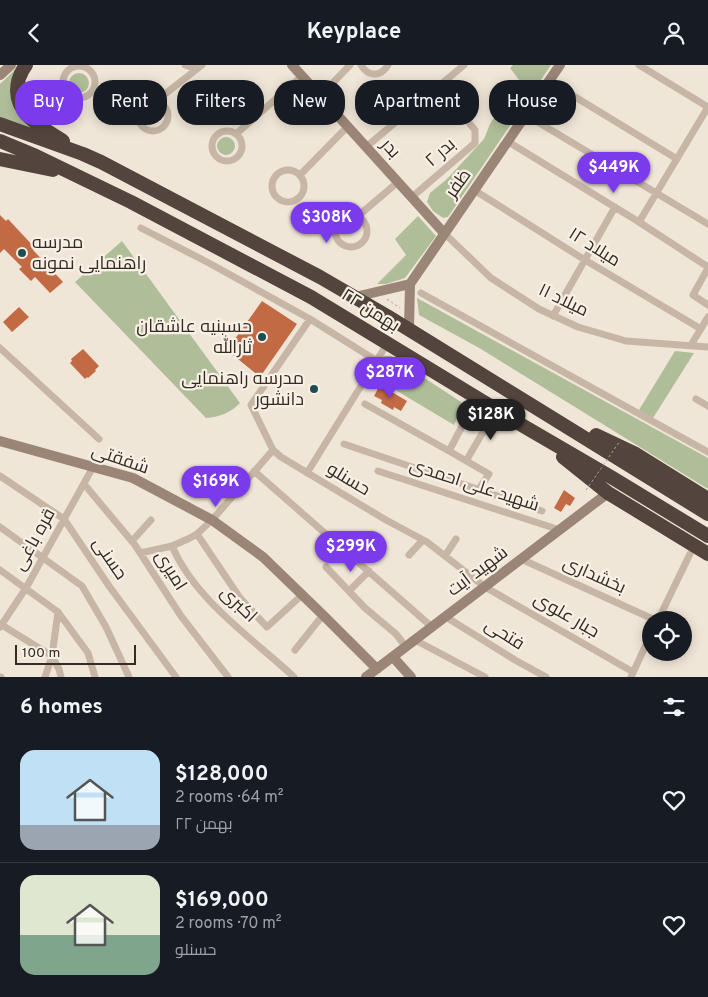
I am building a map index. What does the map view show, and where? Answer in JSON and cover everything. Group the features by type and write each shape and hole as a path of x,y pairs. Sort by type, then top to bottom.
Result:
{"highway":[{"path":"26,65 21,72 18,83 17,94 20,105 35,122 83,153"},
{"name":"۲۲ بهمن","path":"0,124 83,153 320,277 409,329 708,514"},
{"name":"۲۲ بهمن","path":"0,141 36,156 131,202 311,297 708,536"},
{"path":"0,159 73,174"},
{"path":"532,405 634,453 708,499"},
{"path":"525,427 608,493 708,554"}],"street":[{"path":"0,75 11,65"},
{"path":"185,65 194,67 202,65"},
{"path":"167,92 202,65"},
{"name":"بدر","path":"292,65 306,80"},
{"path":"335,80 350,65"},
{"path":"361,65 364,70 372,74 382,73 388,65"},
{"path":"446,80 464,65"},
{"name":"ظفر","path":"550,80 560,65"},
{"path":"639,65 708,107 639,222"},
{"path":"78,67 90,67 95,82 92,92 84,98 73,97 65,90 65,75 68,71 78,67"},
{"path":"236,134 302,76"},
{"path":"576,97 677,159"},
{"path":"146,101 156,101 165,106 168,116 165,126 156,131 150,131 142,127 137,118 139,108 146,101"},
{"name":"بدر","path":"345,123 444,233"},
{"path":"366,147 392,125"},
{"name":"بدر ۲","path":"412,197 475,143 475,130 471,125"},
{"name":"ظفر","path":"410,284 519,125"},
{"path":"543,125 708,224"},
{"path":"300,175 348,126"},
{"path":"222,131 236,134 242,143 240,153 232,160 227,161 218,158 212,151 214,137 222,131"},
{"path":"508,141 708,267 693,295 708,305"},
{"path":"291,170 300,175 304,183 304,189 299,198 289,202 278,198 273,189 273,183 277,175 291,170"},
{"path":"358,216 365,223 365,238 357,245 346,246 337,239 335,234 336,224 348,215 358,216 398,183"},
{"name":"میلاد ۱۲","path":"474,190 585,261 701,329"},
{"path":"553,316 615,207"},
{"path":"140,227 310,319 377,361"},
{"name":"میلاد ۱۱","path":"444,233 491,278 553,316 578,327 626,341 691,345"},
{"path":"355,297 410,284 409,329"},
{"path":"421,293 708,452"},
{"path":"708,317 691,345 708,347"},
{"path":"140,553 172,546 197,534 212,520 273,450 251,405 310,319"},
{"path":"307,473 387,344"},
{"path":"0,348 99,439"},
{"path":"449,451 477,398"},
{"path":"696,399 708,406"},
{"path":"365,404 489,474 479,489"},
{"path":"466,461 496,409"},
{"name":"شفقتی","path":"0,441 132,478 212,520 263,557 377,669"},
{"path":"344,444 542,511"},
{"name":"حسنلو","path":"273,450 307,473 423,540 485,587"},
{"name":"قره باغی","path":"0,625 26,588 93,467"},
{"path":"254,471 432,627"},
{"name":"شهید علی احمدی","path":"378,471 560,530"},
{"name":"حسنی","path":"0,476 64,519 109,586 176,677"},
{"name":"امیری","path":"84,484 132,541 181,616 228,677"},
{"name":"شهید آیت","path":"366,677 608,493"},
{"path":"132,541 151,520"},
{"path":"0,527 82,586 106,627 129,677"},
{"path":"197,534 240,598 267,627 302,595"},
{"path":"445,556 456,539"},
{"path":"408,555 423,540"},
{"name":"اکبری","path":"172,546 178,559 208,598 294,677"},
{"path":"360,563 372,547"},
{"path":"662,611 690,554"},
{"name":"بخشداری","path":"521,559 642,613"},
{"path":"326,567 365,608 396,634 406,647"},
{"path":"0,570 58,612 88,653 95,677"},
{"path":"349,591 369,571"},
{"name":"جبار علوی","path":"485,587 632,675"},
{"path":"45,677 52,656 58,612"},
{"path":"295,650 324,615"},
{"name":"فتحی","path":"446,617 546,677"},
{"path":"0,625 52,656 61,677"},
{"path":"415,640 485,677"},
{"path":"632,675 642,653"},
{"path":"392,657 411,677"}],"path":[{"path":"376,292 410,315"},
{"path":"586,490 620,441"}],"green space":[{"path":"513,65 551,65 541,80 519,80 510,68"},
{"path":"18,67 11,89 12,102 15,106 15,125 0,119 0,84"},
{"path":"79,73 88,79 88,87 83,92 83,80 70,80 72,76"},
{"path":"16,125 31,125 40,134"},
{"path":"490,125 510,125 448,217 443,218 433,211 427,202 430,193 447,179 484,139"},
{"path":"222,137 230,137 235,142 233,153 222,155 217,150 217,142"},
{"path":"418,216 436,236 405,278 386,284 377,284 406,255 395,239"},
{"path":"122,241 240,403 228,412 206,418 75,282"},
{"path":"417,298 708,458 708,489 481,349 419,315"},
{"path":"675,351 694,353 653,418 639,410"},
{"path":"384,356 391,356 461,402 459,414 454,425 372,376"}],"building":[{"path":"0,215 6,221 8,219 35,248 33,250 63,282 50,293 35,277 31,281 19,269 22,267 4,249 0,253"},
{"name":"حسینیه عاشقان ثارالله","path":"262,301 297,324 260,377 227,350"},
{"path":"19,307 29,317 12,332 3,322"},
{"path":"83,349 99,366 96,371 85,379 70,363 71,359"},
{"path":"380,385 407,401 401,411 394,407 393,410 381,403 382,400 374,396"},
{"path":"564,490 575,498 570,506 566,504 561,512 554,508"}],"place":[{"name":"مدرسه راهنمایی نمونه","path":"22,253"},
{"name":"حسینیه عاشقان ثارالله","path":"262,337"},
{"name":"مدرسه راهنمایی دانشور","path":"314,389"}]}
